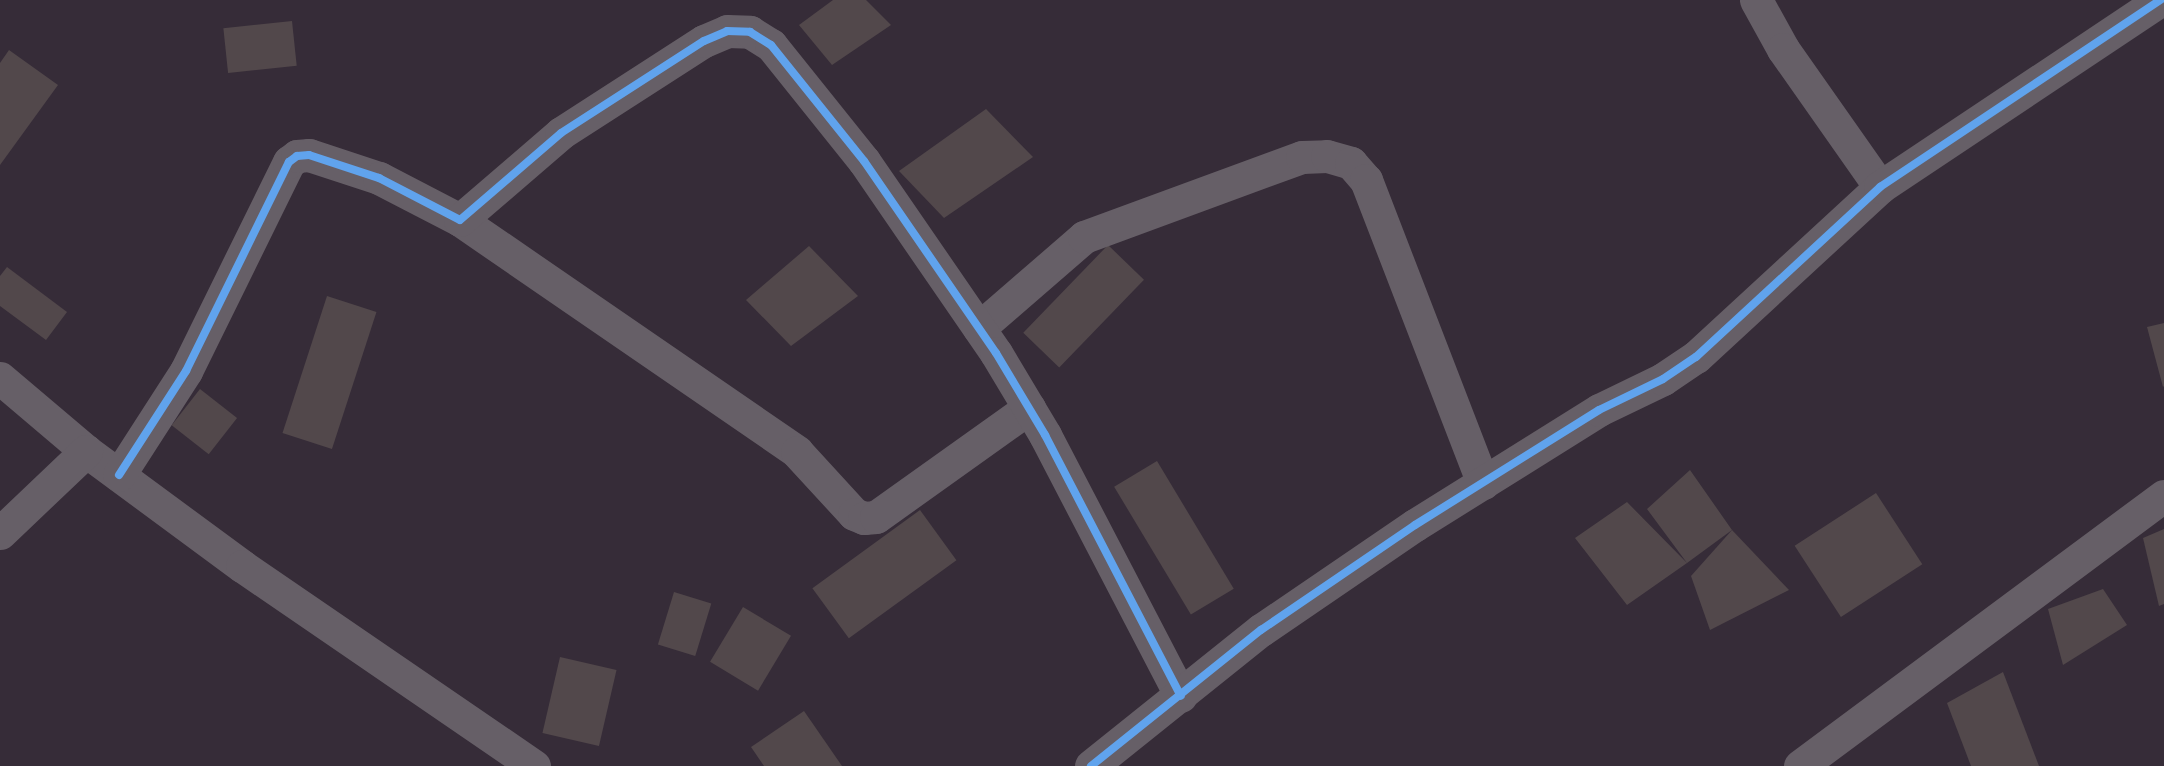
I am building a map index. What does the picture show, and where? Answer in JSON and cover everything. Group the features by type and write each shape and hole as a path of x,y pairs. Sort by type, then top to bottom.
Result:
{"street":[{"path":"1756,0 1789,58 1880,187"},
{"path":"1091,766 1261,630 1482,483 1599,410 1664,379 1696,357 1880,187 2160,0"},
{"path":"460,220 561,133 704,41 727,31 750,32 771,45 864,161 979,328 1029,408 1181,696"},
{"path":"119,475 186,371 290,162 297,156 309,155 379,178 460,220 797,452 854,514 864,518 876,517 1029,408"},
{"path":"979,328 1084,237 1302,157 1327,156 1351,163 1366,180 1482,483"},
{"path":"0,378 86,451 242,566 534,766"},
{"path":"0,533 86,451"},
{"path":"1800,766 2164,496"}],"building":[{"path":"833,0 866,0 891,25 832,65 799,25"},
{"path":"292,21 297,66 228,73 223,28"},
{"path":"9,50 58,85 0,165 0,63"},
{"path":"986,109 1033,157 944,218 899,171"},
{"path":"1108,245 1144,280 1059,367 1023,333"},
{"path":"809,246 858,296 791,346 746,300"},
{"path":"7,267 67,312 46,340 0,306 0,276"},
{"path":"327,296 376,312 332,449 283,433"},
{"path":"2164,323 2164,386 2163,387 2147,327"},
{"path":"200,389 237,418 209,454 172,425"},
{"path":"1157,461 1234,589 1191,614 1114,487"},
{"path":"1690,470 1732,530 1687,563 1647,509"},
{"path":"1876,493 1922,564 1841,617 1795,546"},
{"path":"1627,502 1687,563 1627,605 1575,538"},
{"path":"920,510 956,560 849,638 812,588"},
{"path":"2164,529 2164,604 2159,606 2143,538"},
{"path":"1732,530 1789,590 1710,630 1691,576"},
{"path":"2103,589 2127,625 2063,665 2048,609"},
{"path":"674,592 711,603 695,656 658,645"},
{"path":"743,607 791,636 758,691 710,662"},
{"path":"560,657 617,670 599,746 542,733"},
{"path":"2003,672 2039,766 1971,766 1947,703"},
{"path":"804,711 842,766 764,766 751,747"}],"cycle path":[{"path":"1091,766 1261,630 1415,525 1599,410 1663,379 1696,357 1880,187 2160,0"},
{"path":"119,475 186,371 289,162 297,156 309,155 379,178 460,220 561,133 704,41 727,31 750,32 771,45 864,161 996,353 1045,435 1181,696"}]}
